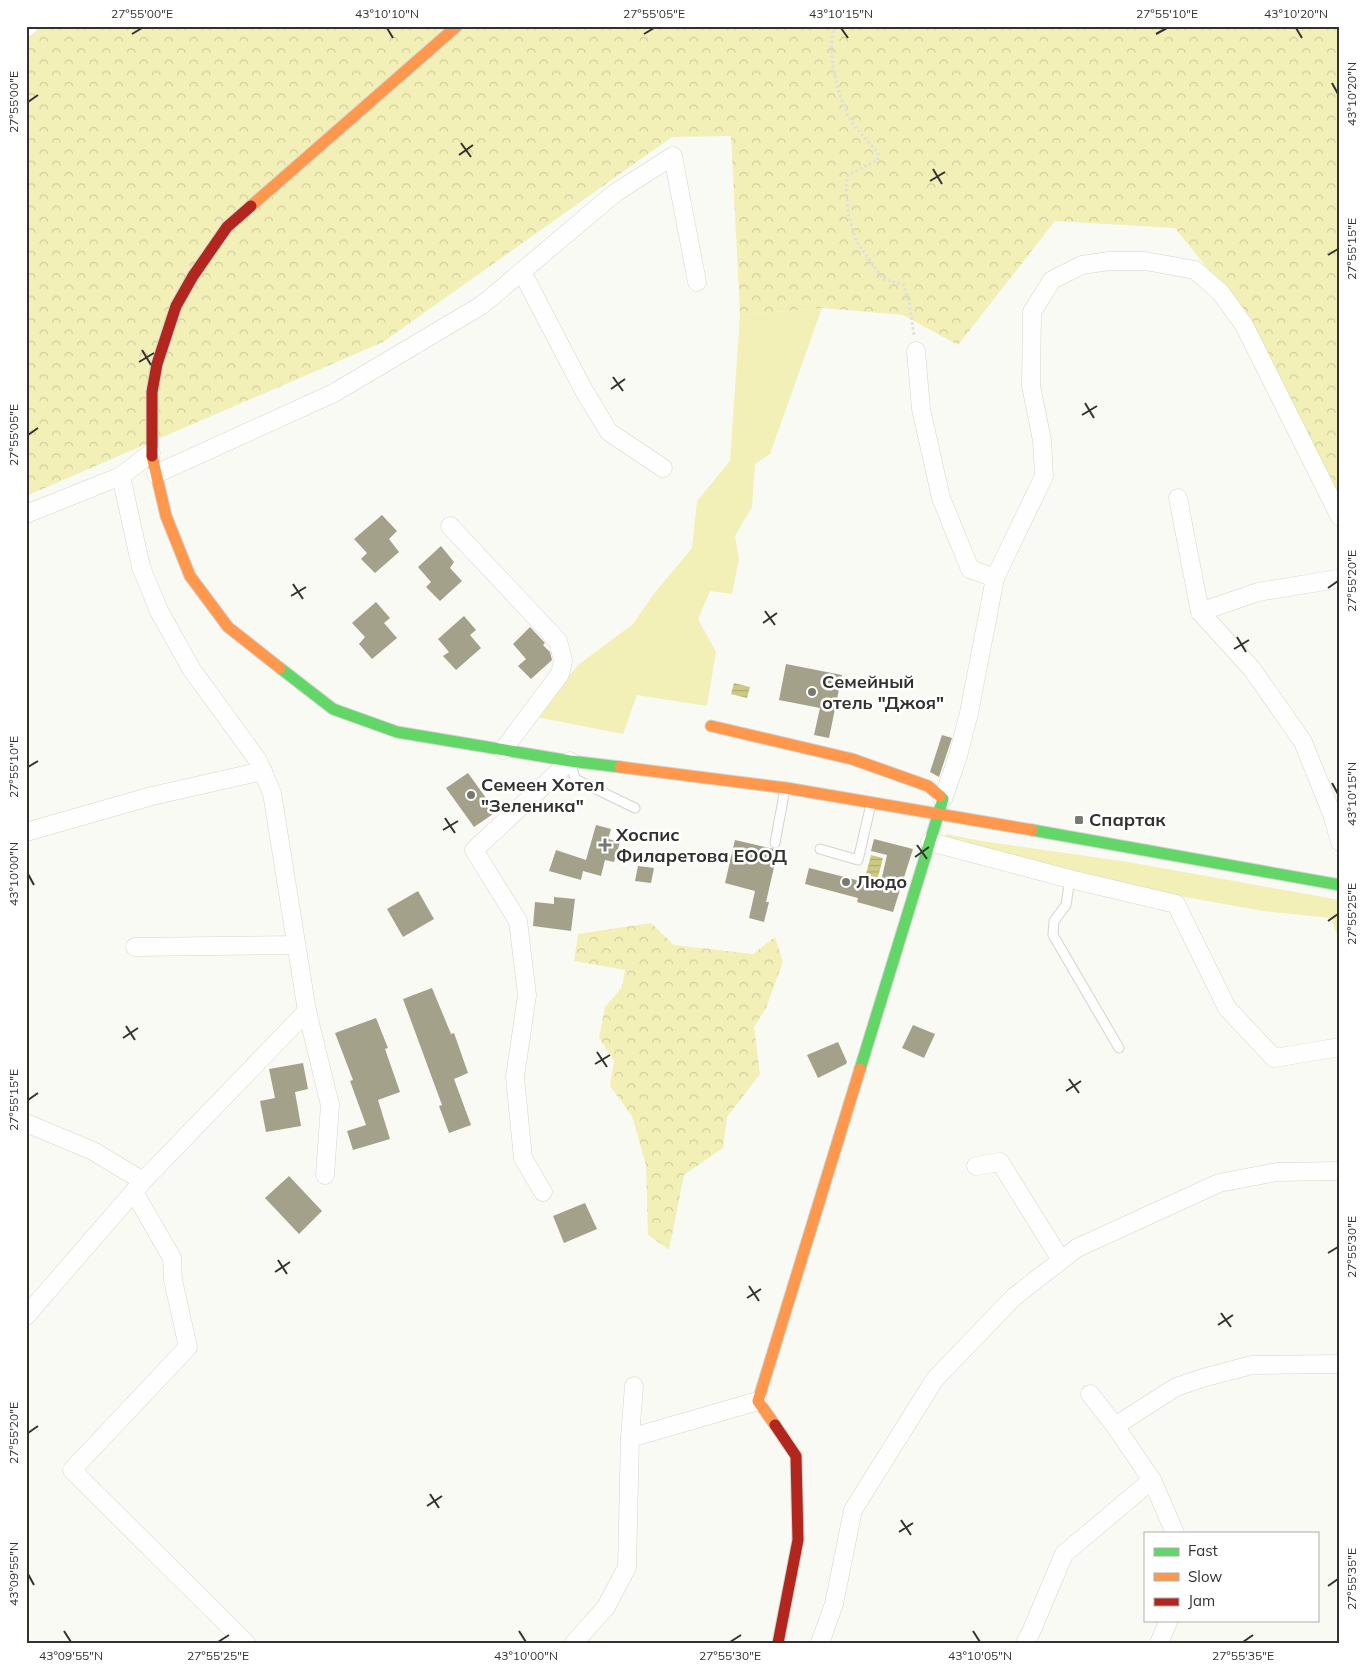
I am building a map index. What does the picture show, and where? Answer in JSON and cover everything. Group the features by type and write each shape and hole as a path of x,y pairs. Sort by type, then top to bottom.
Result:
{"main road":[{"path":"456,26 227,227 193,276 176,306 157,364 152,392 152,453 166,516 190,576 228,627 333,709 398,732 570,761 786,788 872,803 940,807 1340,885"},
{"path":"711,726 852,758 928,786 940,807 758,1401 796,1456 798,1540 778,1643"}],"street":[{"path":"156,474 334,393 482,306 615,193 673,156 696,282"},
{"path":"940,807 958,756 969,713 995,578 1044,476 1042,440 1031,386 1032,312 1052,280 1082,265 1109,261 1145,261 1195,270 1221,293 1244,325 1340,516"},
{"path":"522,272 583,389 609,432 663,468"},
{"path":"916,351 921,409 941,498 970,569 995,578"},
{"path":"26,514 122,476 152,453"},
{"path":"122,476 141,567 159,612 192,670 257,758 272,793 307,1011 330,1104 325,1175"},
{"path":"1178,498 1200,612 1252,669 1303,742 1332,814 1340,842"},
{"path":"450,526 558,641 563,661 560,674 503,750"},
{"path":"1200,612 1258,592 1337,579"},
{"path":"543,1192 523,1158 515,1077 527,995 518,921 474,850 570,761"},
{"path":"26,832 152,796 262,770"},
{"path":"930,842 1070,879 1176,904 1227,1008 1274,1058 1340,1047"},
{"path":"135,946 296,946"},
{"path":"26,1316 138,1186 307,1011"},
{"path":"26,1123 93,1151 138,1186 172,1258 173,1280 188,1347 72,1470 246,1643"},
{"path":"976,1166 1000,1162 1061,1260"},
{"path":"820,1643 834,1604 854,1510 935,1380 1014,1297 1077,1248 1219,1182 1277,1172 1340,1171"},
{"path":"1115,1426 1176,1387 1206,1377 1252,1365 1340,1364"},
{"path":"574,1643 606,1607 627,1567 630,1438 634,1386"},
{"path":"1090,1394 1115,1426 1152,1480 1175,1532"},
{"path":"630,1438 758,1401"},
{"path":"1025,1643 1064,1554 1152,1480"},
{"path":"1159,1643 1169,1622"}],"lane":[{"path":"570,761 575,779 635,808"},
{"path":"775,842 786,788"},
{"path":"820,849 858,860 872,803"},
{"path":"1070,879 1066,905 1054,922 1053,935 1119,1048"}],"path":[{"path":"835,26 832,34 833,66 837,85 847,114 878,153 878,160 862,170 848,175 846,186 848,213 856,242 883,279 904,285 909,302 916,351"}],"green space":[{"path":"26,26 1340,26 1340,510 1248,319 1175,228 1055,221 958,345 903,315 822,308 740,315 731,136 672,137 383,342 26,496"},
{"path":"822,308 770,454 755,464 752,507 735,536 739,559 732,594 710,591 698,619 716,652 707,706 637,695 623,734 536,717 578,665 633,624 653,595 692,548 697,501 730,461 740,315"},
{"path":"946,834 1128,862 1340,900 1340,944 1331,918 1263,911 1174,895 942,841"},
{"path":"651,923 674,945 753,954 775,937 783,962 766,1008 754,1027 760,1074 727,1117 723,1148 684,1175 669,1250 648,1235 646,1165 632,1116 610,1086 614,1061 599,1038 605,1007 622,987 625,970 574,961 578,934"}],"shaded area":[{"path":"734,683 750,687 747,698 731,694"},
{"path":"871,855 883,858 877,881 865,878"}],"building":[{"path":"382,515 397,531 389,539 399,552 375,573 361,559 367,553 354,539"},
{"path":"441,546 454,562 450,568 462,581 440,601 426,587 431,582 418,567"},
{"path":"376,602 390,618 384,623 397,638 372,659 359,644 365,637 352,623"},
{"path":"464,616 476,630 470,635 481,648 456,670 443,656 449,652 438,639"},
{"path":"530,627 545,643 543,645 550,652 552,660 531,679 518,666 526,659 513,644"},
{"path":"786,664 842,675 829,738 814,735 820,708 779,700"},
{"path":"942,735 952,738 939,777 930,772"},
{"path":"468,773 496,812 474,827 446,788"},
{"path":"596,825 611,829 608,839 620,842 614,862 605,860 601,876 583,871 581,880 549,871 556,850 586,860"},
{"path":"874,839 913,849 893,912 857,902 858,898 805,884 809,868 880,886 887,855 871,851"},
{"path":"735,840 778,850 766,902 769,902 764,922 749,918 755,891 725,883"},
{"path":"638,866 654,868 651,883 635,881"},
{"path":"418,891 434,919 403,937 387,909"},
{"path":"554,897 575,899 571,931 533,926 535,902 554,904"},
{"path":"432,988 451,1034 454,1033 468,1073 454,1079 471,1125 449,1133 439,1106 442,1105 403,999"},
{"path":"376,1018 388,1048 385,1049 400,1092 378,1100 390,1139 353,1150 347,1131 366,1125 350,1081 353,1080 335,1033"},
{"path":"913,1025 935,1034 924,1058 902,1048"},
{"path":"838,1042 847,1062 846,1064 818,1078 807,1055"},
{"path":"303,1063 308,1089 295,1092 301,1126 266,1132 260,1101 275,1098 269,1069"},
{"path":"289,1176 322,1211 299,1234 265,1198"},
{"path":"585,1203 597,1229 564,1243 553,1216"}],"traffic: fast":[{"path":"280,668 333,709 397,732 570,761 620,767"},
{"path":"860,1069 943,799 940,796"},
{"path":"1032,830 1340,885"}],"traffic: slow":[{"path":"251,206 457,26"},
{"path":"152,456 166,516 190,576 228,627 280,668"},
{"path":"711,726 852,759 928,786 940,796"},
{"path":"620,767 786,788 1032,830"},
{"path":"775,1425 758,1401 860,1069"}],"traffic: jam":[{"path":"152,456 152,392 157,364 176,306 193,276 227,227 251,206"},
{"path":"775,1425 796,1456 798,1540 778,1643"}],"place":[{"name":"Семейный отель \"Джоя\"","path":"812,692"},
{"name":"Семеен Хотел \"Зеленика\"","path":"471,795"},
{"name":"Спартак","path":"1079,820"},
{"name":"Хоспис Филаретова ЕООД","path":"605,845"},
{"name":"Людо","path":"846,882"}]}
